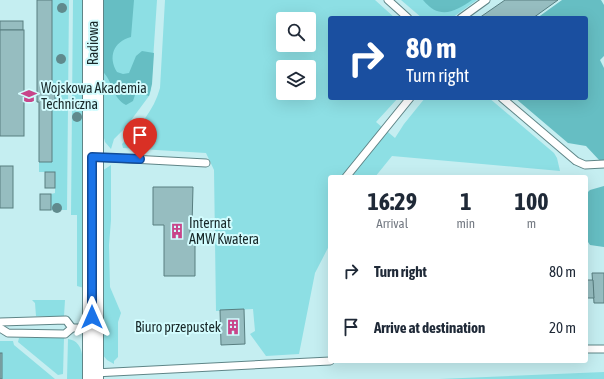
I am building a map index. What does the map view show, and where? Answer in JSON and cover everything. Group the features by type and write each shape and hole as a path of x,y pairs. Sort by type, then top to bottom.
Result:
{"main road":[{"name":"Radiowa","path":"93,0 92,328 94,377"}],"lane":[{"path":"388,0 406,16"},
{"path":"464,16 486,0"},
{"path":"348,175 408,100"},
{"path":"504,100 576,161 585,165 604,164"},
{"path":"92,157 206,163"},
{"path":"0,322 66,320 72,328"},
{"path":"0,328 8,333 65,334 72,328 92,328"},
{"path":"588,349 604,349"},
{"path":"94,377 328,361"}],"shaded area":[{"path":"52,0 69,0 67,210 51,210 51,194 55,193 55,172 39,172 39,162 52,102 55,102 55,90 52,90"},
{"path":"73,0 87,0 84,288 77,286 77,215 71,215"},
{"path":"101,0 157,0 151,90 149,96 126,127 114,139 111,149 105,142 103,134"},
{"path":"101,0 134,0 131,37 120,42 114,51 113,61 117,72 123,74 129,73 136,56 142,51 154,53 152,84 149,96 139,93 135,95 133,101 126,105 121,102 115,94 109,80 102,71"},
{"path":"165,0 375,0 393,16 328,16 328,100 396,100 376,122 395,138 423,100 491,100 554,153 557,158 560,171 392,156 377,175 328,175 328,248 315,273 299,354 266,356 250,334 255,331 253,309 216,311 214,170 206,153 123,148 122,144 150,112 160,88"},
{"path":"401,0 477,0 455,16 420,16"},
{"path":"423,0 472,0 453,11 441,12 429,6"},
{"path":"562,0 601,0 604,5 604,56 600,60 604,68 604,160 600,161 586,146 568,143 517,100 588,100 588,16 540,16"},
{"path":"111,165 111,220 109,245 110,287 121,313 118,322 118,357 114,361 114,364 107,360 102,354 102,171"},
{"path":"604,186 604,247 590,245 588,242 588,192"},
{"path":"32,300 65,300 64,316 36,316 35,303"},
{"path":"19,338 64,338 63,374 58,375 18,342"},
{"path":"68,339 78,344 81,349 83,379 67,379"},
{"path":"0,341 13,341 14,345 55,379 2,379 2,354 0,353"},
{"path":"604,372 604,379 439,379"}],"building":[{"path":"37,0 52,0 52,90 55,90 55,102 52,102 52,162 39,162 39,102 37,102"},
{"path":"505,0 558,0 536,16 482,16"},
{"path":"0,21 23,21 23,30 0,30"},
{"path":"0,30 24,30 24,136 0,136"},
{"path":"0,166 13,166 13,208 0,208"},
{"path":"45,172 55,172 55,188 45,188"},
{"name":"Internat AMW Kwatera","path":"153,187 193,187 192,225 190,225 190,237 195,237 195,276 164,276 164,225 153,225"},
{"path":"40,194 51,194 51,210 40,210"},
{"path":"592,273 604,273 604,303 594,303"},
{"path":"588,280 593,280 594,298 588,298"},
{"name":"Biuro przepustek","path":"244,309 245,344 221,345 220,310"},
{"path":"0,353 2,353 2,379 0,379"}],"place":[{"name":"Wojskowa Akademia Techniczna","path":"29,96"},
{"name":"Internat AMW Kwatera","path":"177,231"},
{"name":"Biuro przepustek","path":"233,327"}],"route":[{"path":"92,317 92,157 140,159"}]}
